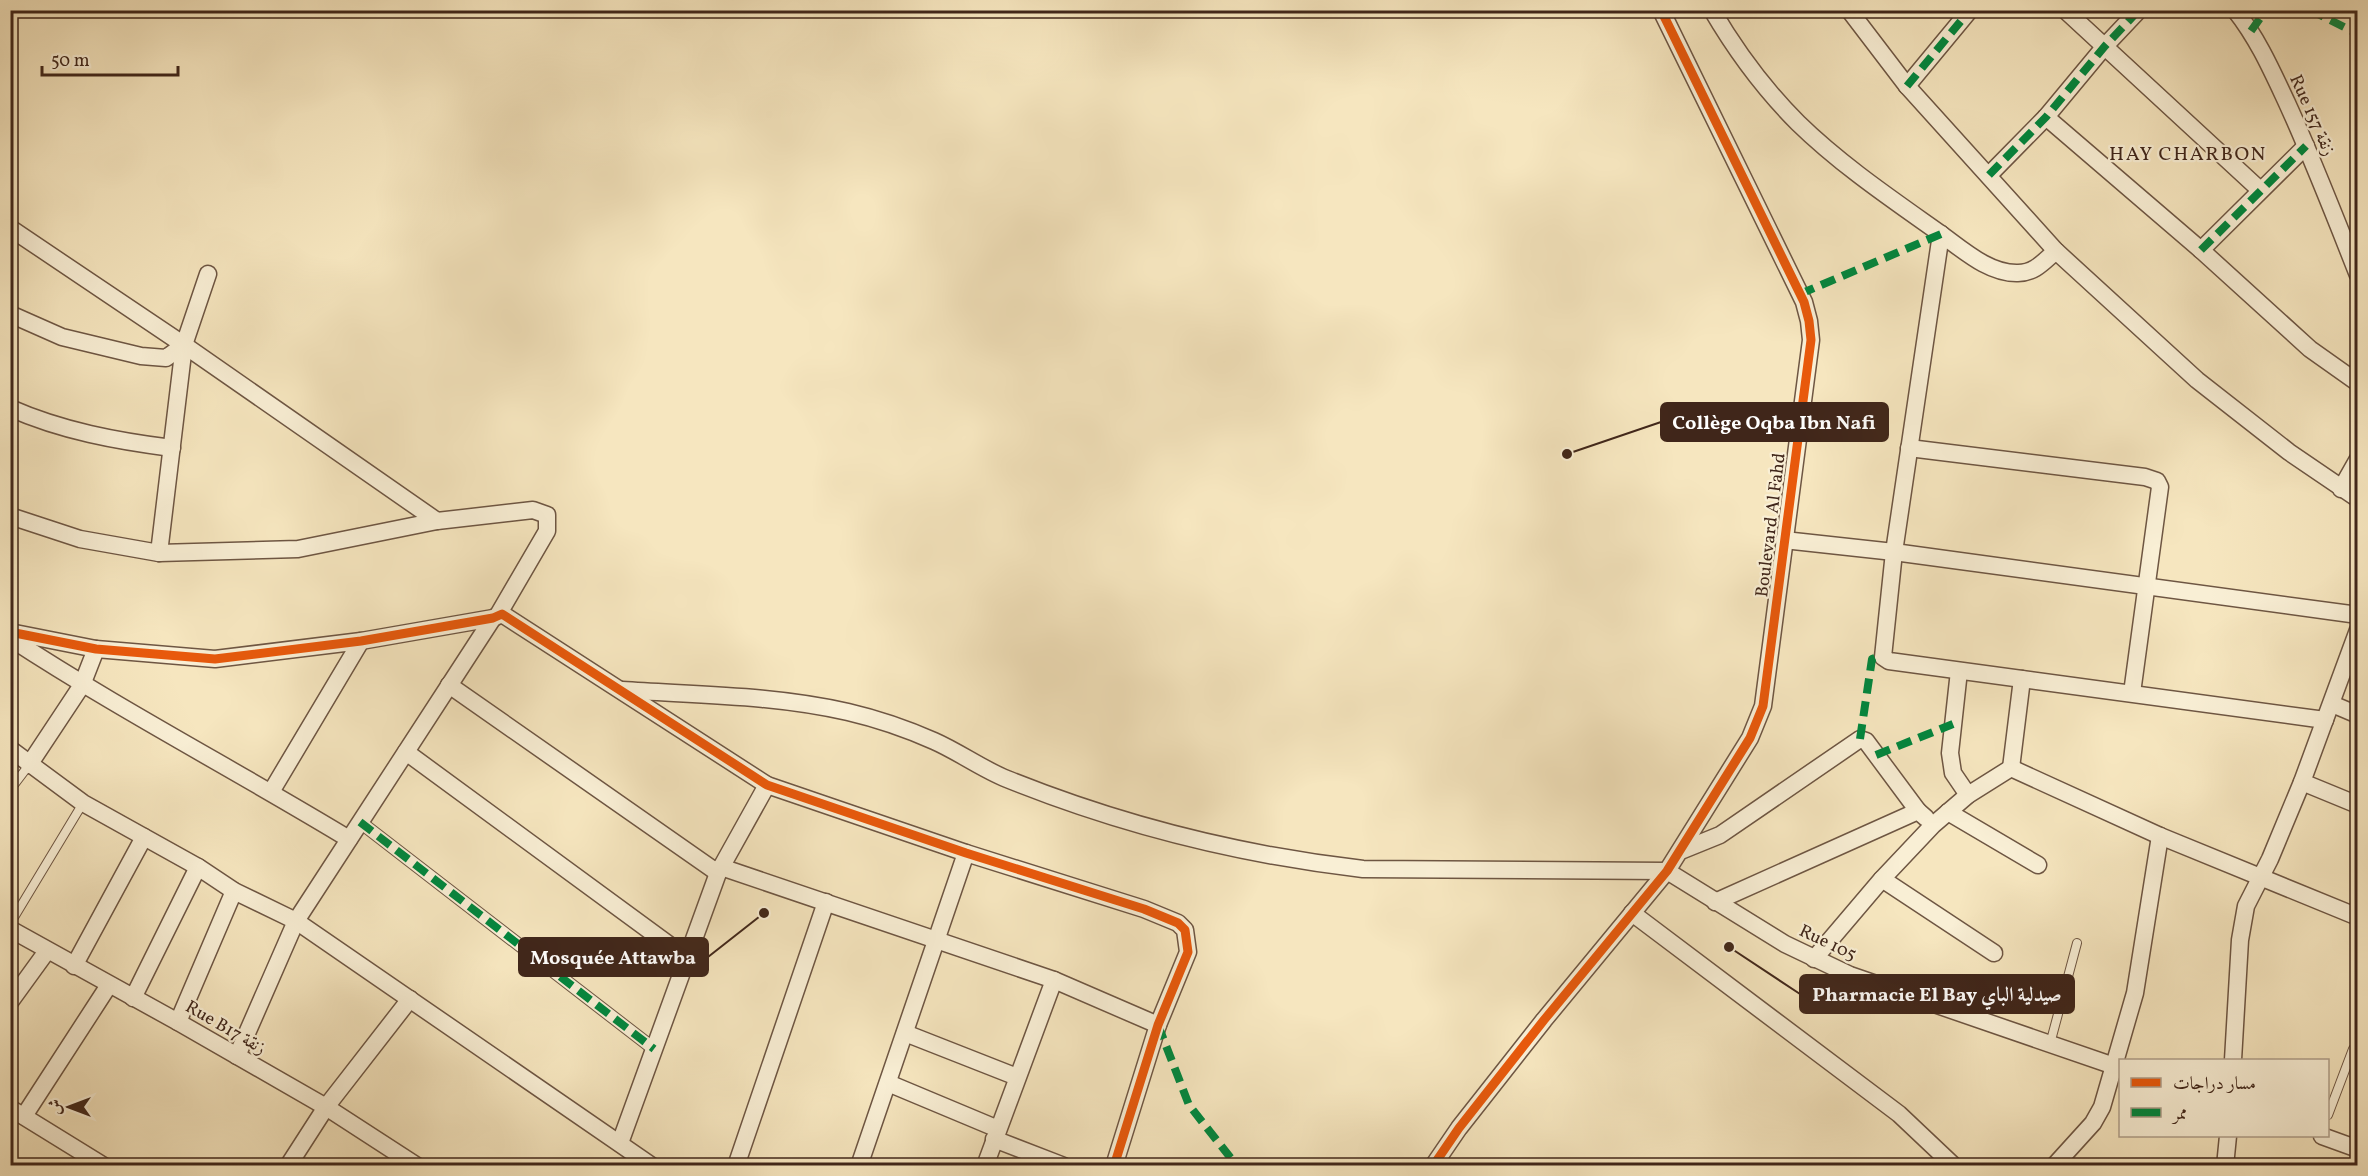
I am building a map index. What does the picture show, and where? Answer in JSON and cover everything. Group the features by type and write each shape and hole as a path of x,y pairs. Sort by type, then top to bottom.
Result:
{"street":[{"name":"Boulevard Al Fahd","path":"1433,1166 1459,1128 1544,1020 1683,850 1750,738 1764,706 1811,340 1808,313 1790,272 1660,10"},
{"path":"1712,10 1733,45 1762,83 1798,123 1847,166 1941,234 1983,263 2015,273 2028,272 2036,268 2056,251"},
{"path":"1849,10 1907,86 2056,251 2197,380 2289,452 2358,499"},
{"path":"1907,86 1970,10"},
{"path":"2064,10 2260,190"},
{"path":"1989,175 2046,117 2105,46 2139,10"},
{"name":"Rue 157 زنقة","path":"2235,10 2260,47 2306,146 2358,275"},
{"path":"2046,117 2201,250 2310,349 2358,383"},
{"path":"2201,250 2306,146"},
{"path":"10,228 184,345 437,522"},
{"path":"1941,234 1894,552 1883,657 1888,661 2325,720"},
{"path":"159,553 184,345 208,274"},
{"path":"10,314 62,337 141,356 166,358 184,345"},
{"path":"10,408 27,416 110,440 172,448"},
{"path":"1909,448 2145,477 2157,481 2160,487 2132,693"},
{"path":"2341,489 2358,459"},
{"path":"10,516 80,539 159,553 298,549 437,522 533,510 547,515 547,531 496,616 296,921 237,1056"},
{"path":"1784,540 1894,552 2358,615"},
{"path":"10,632 96,649 215,659 361,641 502,614 766,785 966,853 1144,909 1178,923 1185,930 1188,952 1158,1025 1114,1166"},
{"path":"2233,1059 2242,923 2250,896 2302,782 2358,630"},
{"path":"10,638 82,685 349,839"},
{"path":"271,792 361,641"},
{"path":"29,765 82,685 96,649"},
{"path":"1959,671 1950,753 1953,773 1968,795"},
{"path":"2011,768 2022,680"},
{"path":"449,685 719,870 937,938 1054,980 1158,1025"},
{"path":"621,690 775,701 849,712 894,725 935,742 1004,778 1078,806 1161,832 1322,865 1363,869 1667,871"},
{"path":"2332,704 2358,715"},
{"path":"1683,850 1720,835 1860,739 1866,741 1918,811 1933,825"},
{"path":"10,749 82,803 198,867 234,891 296,921 652,1166"},
{"path":"406,752 687,958"},
{"path":"1814,959 1882,879 1933,825 1968,795 2011,768"},
{"path":"2011,768 2160,836 2358,916"},
{"path":"2302,782 2358,805"},
{"path":"620,1143 719,870 766,785"},
{"path":"1715,902 1918,811"},
{"path":"1948,812 2037,865"},
{"path":"360,822 654,1049"},
{"path":"2054,1166 2093,1123 2102,1107 2117,1067 2135,993 2160,836"},
{"path":"74,966 144,837"},
{"path":"859,1166 966,853"},
{"path":"133,998 198,867"},
{"name":"Rue 105","path":"1667,871 1715,902 1814,959 1890,990 2117,1067"},
{"path":"1882,879 1994,953"},
{"path":"178,1022 234,891"},
{"path":"736,1166 826,902"},
{"path":"1632,914 1899,1114 1954,1166"},
{"name":"Rue B17 زنقة","path":"10,929 326,1107 417,1166"},
{"path":"10,1002 47,951"},
{"path":"985,1166 1054,980"},
{"path":"104,1166 17,1112 109,985"},
{"path":"288,1166 326,1107 410,999"},
{"path":"906,1033 1017,1077"},
{"path":"888,1083 1064,1166"},
{"path":"2225,1166 2228,1137"},
{"path":"2325,1137 2358,1149"}],"lane":[{"path":"10,790 29,765"},
{"path":"10,924 82,803"},
{"path":"2050,1045 2077,943"},
{"path":"2329,1112 2353,1049"}],"marked path":[{"path":"1907,86 1970,10"},
{"path":"1989,175 2046,117 2105,46 2139,10"},
{"path":"2251,31 2266,10"},
{"path":"2310,10 2358,34"},
{"path":"2201,250 2306,146"},
{"path":"1800,294 1941,234"},
{"path":"1860,739 1872,659 1882,655"},
{"path":"1876,755 1953,724"},
{"path":"360,822 654,1049"},
{"path":"1158,1025 1189,1105 1237,1166"}],"cycle path":[{"path":"1433,1166 1459,1128 1544,1020 1667,871 1750,738 1763,706 1811,340 1809,321 1804,302 1661,10"},
{"path":"10,632 96,649 215,659 361,641 493,618 502,614 767,785 966,853 1144,909 1178,923 1185,930 1188,952 1158,1025 1114,1166"}],"place":[{"name":"Collège Oqba Ibn Nafi","path":"1567,454"},
{"name":"Mosquée Attawba","path":"764,913"},
{"name":"Pharmacie El Bay صيدلية الباي","path":"1729,947"}],"district":[{"name":"HAY CHARBON","path":"2188,153"}]}
